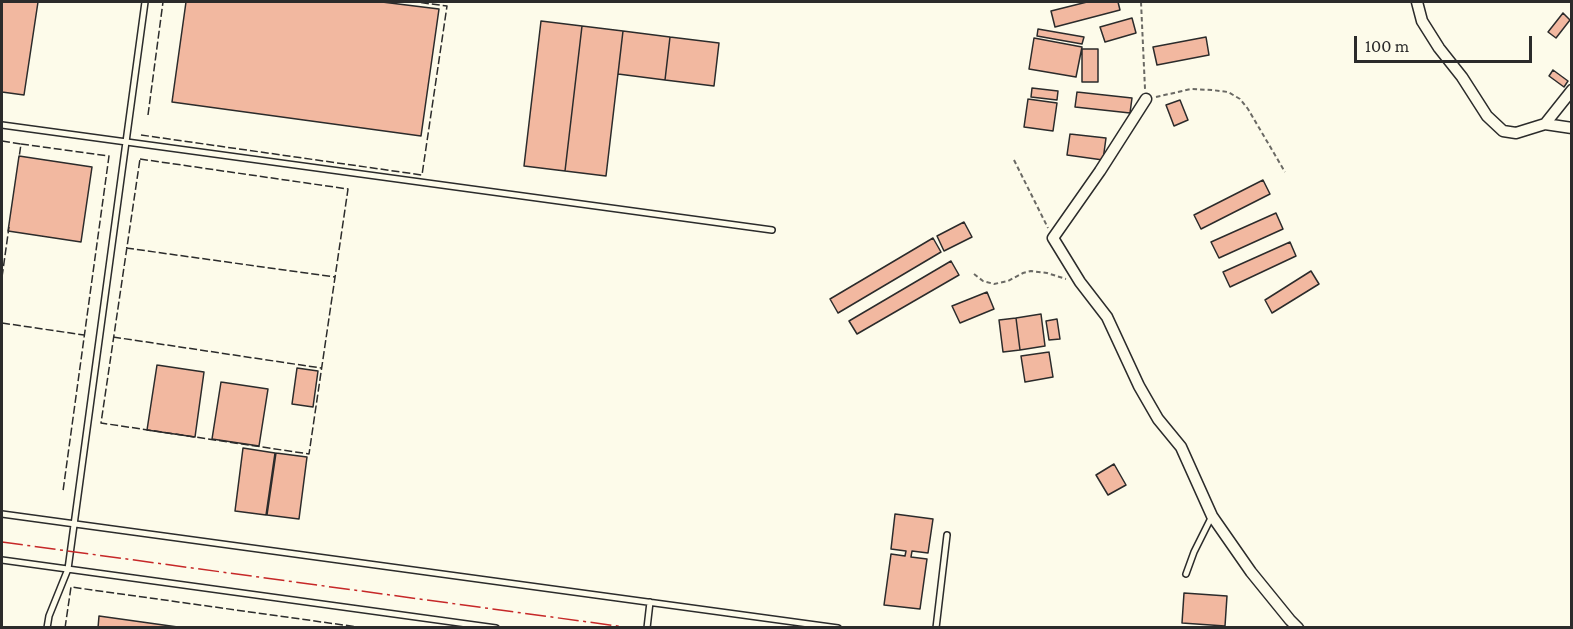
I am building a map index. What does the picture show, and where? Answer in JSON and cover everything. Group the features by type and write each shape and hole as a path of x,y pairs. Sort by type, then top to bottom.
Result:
{"street":[{"path":"1417,2 1422,21 1439,48 1462,77 1487,116 1503,131 1516,133 1545,124 1572,128"},
{"path":"1545,124 1572,90"},
{"path":"1146,99 1100,171 1053,238 1080,282 1107,317 1138,386 1158,419 1181,447 1212,516 1251,572 1298,627"}],"lane":[{"path":"47,627 49,616 68,569 145,2"},
{"path":"2,125 772,230"},
{"path":"2,514 838,627"},
{"path":"1186,574 1212,516"},
{"path":"936,627 947,535"},
{"path":"2,560 496,627"},
{"path":"647,627 650,602"}],"path":[{"path":"1141,2 1146,99 1191,89 1228,92 1240,99 1248,109 1285,172"},
{"path":"1014,160 1053,238"},
{"path":"974,274 983,281 994,284 1008,281 1031,270 1080,282"}],"building":[{"path":"2,2 38,2 24,95 2,92"},
{"path":"186,2 382,2 439,9 421,136 172,102"},
{"path":"1087,2 1118,2 1120,10 1055,27 1051,11"},
{"path":"1563,13 1570,20 1556,38 1548,32"},
{"path":"1132,18 1136,33 1105,42 1100,27"},
{"path":"541,21 582,26 565,171 524,166"},
{"path":"582,26 623,31 606,176 565,171"},
{"path":"1038,29 1084,37 1082,44 1037,36"},
{"path":"623,31 670,37 665,80 618,74"},
{"path":"670,37 719,43 714,86 665,80"},
{"path":"1206,37 1209,55 1157,65 1153,47"},
{"path":"1034,38 1082,47 1076,77 1029,69"},
{"path":"1082,49 1098,49 1098,82 1082,82"},
{"path":"1553,70 1568,81 1564,87 1549,76"},
{"path":"1032,88 1058,91 1057,100 1031,97"},
{"path":"1077,92 1132,98 1130,113 1075,107"},
{"path":"1028,99 1057,103 1053,131 1024,127"},
{"path":"1180,100 1188,120 1174,126 1166,105"},
{"path":"1070,134 1106,138 1103,160 1067,155"},
{"path":"19,156 92,167 81,242 8,231"},
{"path":"1263,180 1270,194 1201,229 1194,215"},
{"path":"1276,213 1283,229 1219,258 1211,242"},
{"path":"964,222 972,237 944,251 937,236"},
{"path":"933,238 941,252 838,313 830,299"},
{"path":"1290,242 1296,256 1230,287 1223,272"},
{"path":"951,261 959,275 857,334 849,321"},
{"path":"1311,271 1319,284 1272,313 1265,300"},
{"path":"987,292 994,309 960,323 952,306"},
{"path":"1041,314 1045,346 1020,350 1016,318"},
{"path":"1016,318 1020,350 1003,352 999,320"},
{"path":"1057,319 1060,339 1049,340 1046,321"},
{"path":"1049,352 1053,377 1025,382 1021,356"},
{"path":"157,365 204,372 195,437 147,430"},
{"path":"297,368 318,371 313,407 292,404"},
{"path":"221,382 268,389 259,446 212,439"},
{"path":"243,448 275,453 266,515 235,511"},
{"path":"276,453 307,457 299,519 267,515"},
{"path":"1114,464 1126,485 1108,495 1096,475"},
{"path":"895,514 933,519 928,553 912,551 911,557 927,559 920,609 884,605 891,554 905,556 906,551 891,549"},
{"path":"1184,593 1227,596 1225,626 1182,623"},
{"path":"99,616 185,628 98,628"}],"fence":[{"path":"148,115 163,2"},
{"path":"141,135 422,175 447,6 416,2"},
{"path":"2,141 21,144 19,158"},
{"path":"21,144 109,156 63,491"},
{"path":"140,159 348,189 309,454 101,423 140,159"},
{"path":"2,277 9,227"},
{"path":"126,248 335,277"},
{"path":"2,323 84,335"},
{"path":"113,337 321,368"},
{"path":"65,628 71,587 365,628"}],"power":[{"path":"2,542 632,628"}]}
